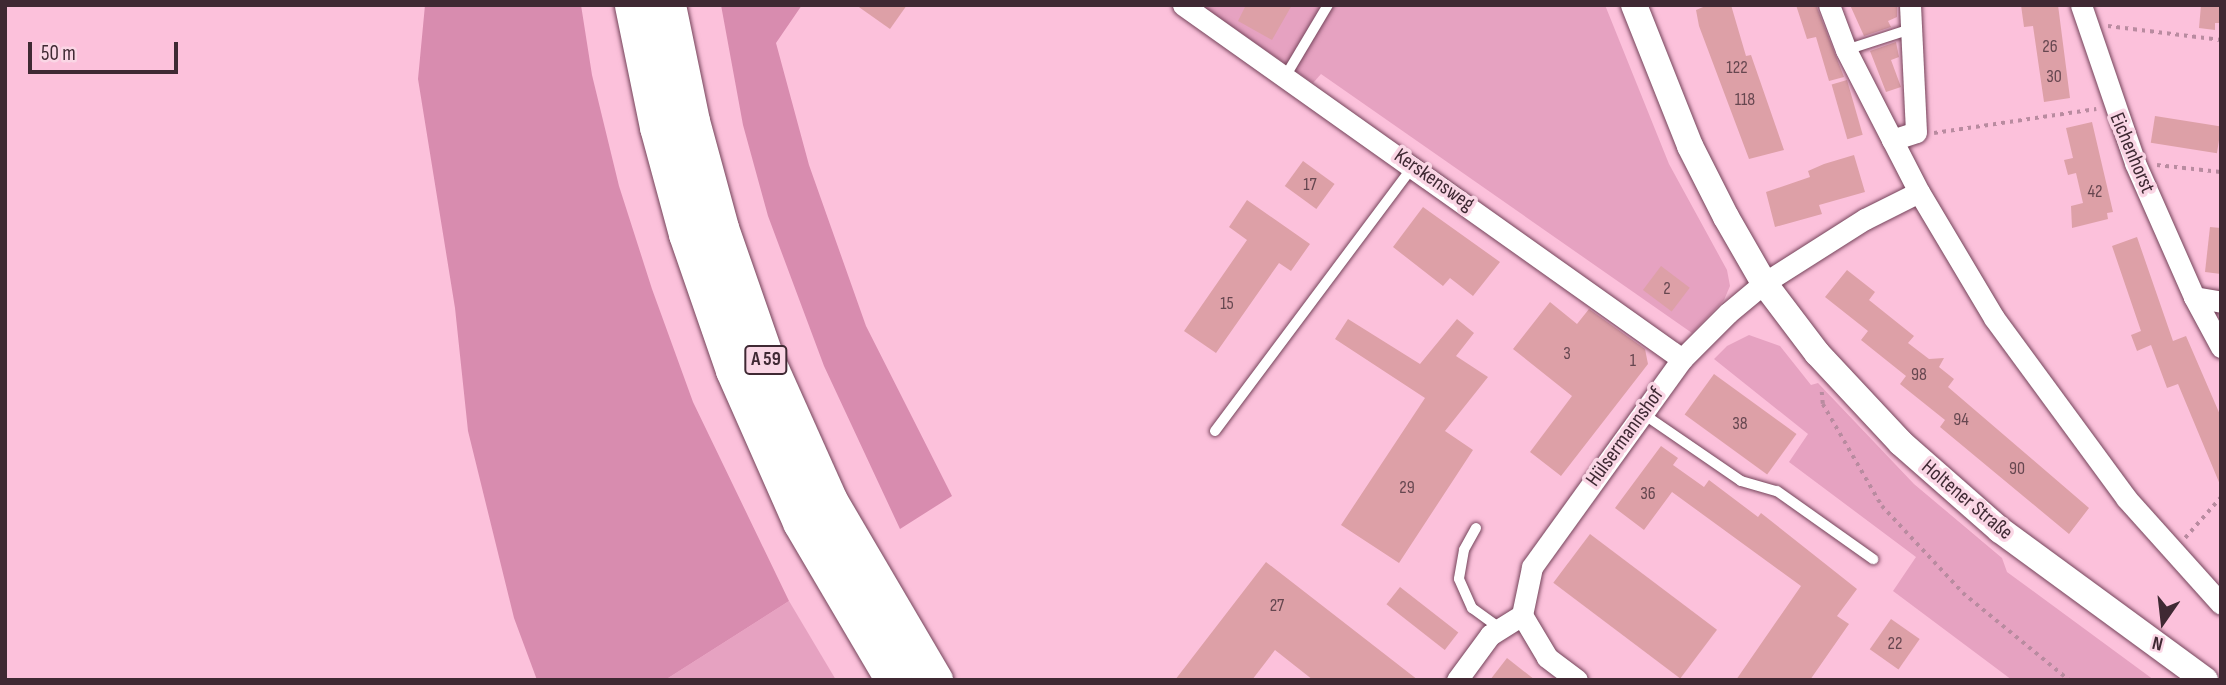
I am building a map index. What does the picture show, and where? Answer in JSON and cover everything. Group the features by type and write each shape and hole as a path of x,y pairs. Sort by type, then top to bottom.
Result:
{"highway":[{"name":"A 59","path":"633,5 658,127 687,234 734,370 801,522 894,680"},
{"name":"A 59","path":"667,5 691,121 720,228 766,360 830,501 934,680"}],"street":[{"name":"Kerskensweg","path":"1183,5 1682,359"},
{"name":"Holtener Straße","path":"1634,5 1690,146 1764,283 1817,353 1901,443 2000,530 2205,680"},
{"path":"1829,5 1846,50 1919,192 1994,318 2126,498 2172,553 2221,604"},
{"path":"1892,140 1916,132 1910,5"},
{"name":"Eichenhorst","path":"2083,14 2112,106 2135,163 2193,297 2221,347"},
{"path":"1764,283 1866,219 1919,192"},
{"name":"Hülsermannshof","path":"1522,615 1532,567 1642,413 1682,359 1764,283"},
{"path":"2193,297 2221,302"},
{"path":"1457,680 1490,635 1522,615 1547,657 1577,680"}],"lane":[{"path":"1285,77 1328,5"},
{"path":"1846,50 1911,29"},
{"path":"1215,431 1413,166"},
{"path":"1642,413 1741,481 1777,491 1873,559"},
{"path":"1476,528 1464,550 1459,579 1472,608 1501,629"}],"path":[{"path":"2083,14 2221,40"},
{"path":"1916,132 2112,106"},
{"path":"2135,163 2221,172"},
{"path":"1817,353 1823,404 1882,506 1963,593 2070,680"},
{"path":"2172,553 2221,497"}],"shaded area":[{"path":"425,5 581,5 592,75 619,186 652,289 693,402 789,601 665,680 537,680 514,618 468,431 455,308 418,79"},
{"path":"721,5 802,5 776,43 809,165 866,326 952,496 900,529 824,366 768,216 743,125"},
{"path":"1201,5 1605,5 1669,164 1727,270 1730,286 1724,300 1692,333 1321,74 1313,83"},
{"path":"1749,335 1780,346 1811,385 1818,383 1914,484 2002,558 2007,572 2154,680 2012,680 1893,591 1916,557 1789,462 1808,434 1714,359 1727,346"},
{"path":"789,601 836,680 665,680"}],"building":[{"path":"856,5 907,5 890,29"},
{"path":"1246,5 1292,5 1272,40 1238,21"},
{"path":"1708,5 1731,5 1746,56 1751,55 1784,150 1749,159 1699,26 1696,10"},
{"path":"1796,5 1816,5 1844,77 1829,81 1816,37 1807,39"},
{"path":"1850,5 1897,5 1897,17 1888,21 1891,27 1864,36"},
{"path":"2021,5 2058,5 2070,98 2044,102 2033,26 2024,27"},
{"path":"2201,5 2221,5 2221,23 2215,23 2215,30 2199,28"},
{"path":"1896,42 1899,57 1891,60 1901,87 1886,92 1870,51"},
{"path":"1847,80 1863,135 1847,139 1832,84"},
{"path":"2155,116 2221,126 2217,153 2151,143"},
{"path":"2092,122 2113,212 2107,213 2108,219 2072,228 2071,206 2083,203 2076,173 2068,175 2064,160 2073,158 2066,128"},
{"path":"1854,155 1865,192 1819,205 1822,214 1775,227 1766,192 1810,177 1808,171 1824,164"},
{"path":"1303,161 1335,184 1316,209 1285,186"},
{"path":"1247,200 1310,244 1291,271 1279,263 1216,353 1184,331 1247,240 1229,227"},
{"path":"1423,207 1500,262 1473,296 1450,278 1443,286 1393,247"},
{"path":"2210,227 2221,228 2221,274 2205,272"},
{"path":"2137,237 2173,341 2186,336 2221,417 2221,487 2178,384 2167,388 2151,345 2137,351 2131,335 2141,331 2112,246"},
{"path":"1661,266 1690,288 1672,312 1643,290"},
{"path":"1847,270 1875,292 1869,300 1914,336 1908,343 1929,359 1944,358 1939,367 1954,379 1948,387 2089,508 2069,534 1940,427 1945,420 1900,384 1906,376 1861,340 1868,331 1825,297"},
{"path":"1550,302 1577,324 1589,309 1645,349 1648,364 1561,476 1530,452 1572,396 1513,349"},
{"path":"1348,319 1420,364 1457,319 1474,333 1456,356 1488,377 1445,431 1473,450 1399,563 1341,525 1425,398 1335,339"},
{"path":"1714,374 1797,434 1767,474 1685,414"},
{"path":"1661,446 1678,458 1673,465 1704,487 1709,480 1758,517 1761,513 1857,589 1837,616 1849,624 1810,680 1736,680 1801,586 1672,492 1644,530 1615,508"},
{"path":"1590,534 1717,630 1680,678 1553,583"},
{"path":"1266,562 1418,680 1313,680 1275,650 1252,680 1175,680"},
{"path":"1400,587 1458,633 1445,650 1386,604"},
{"path":"1891,619 1920,639 1898,669 1870,649"},
{"path":"1507,658 1535,680 1490,680"}]}
